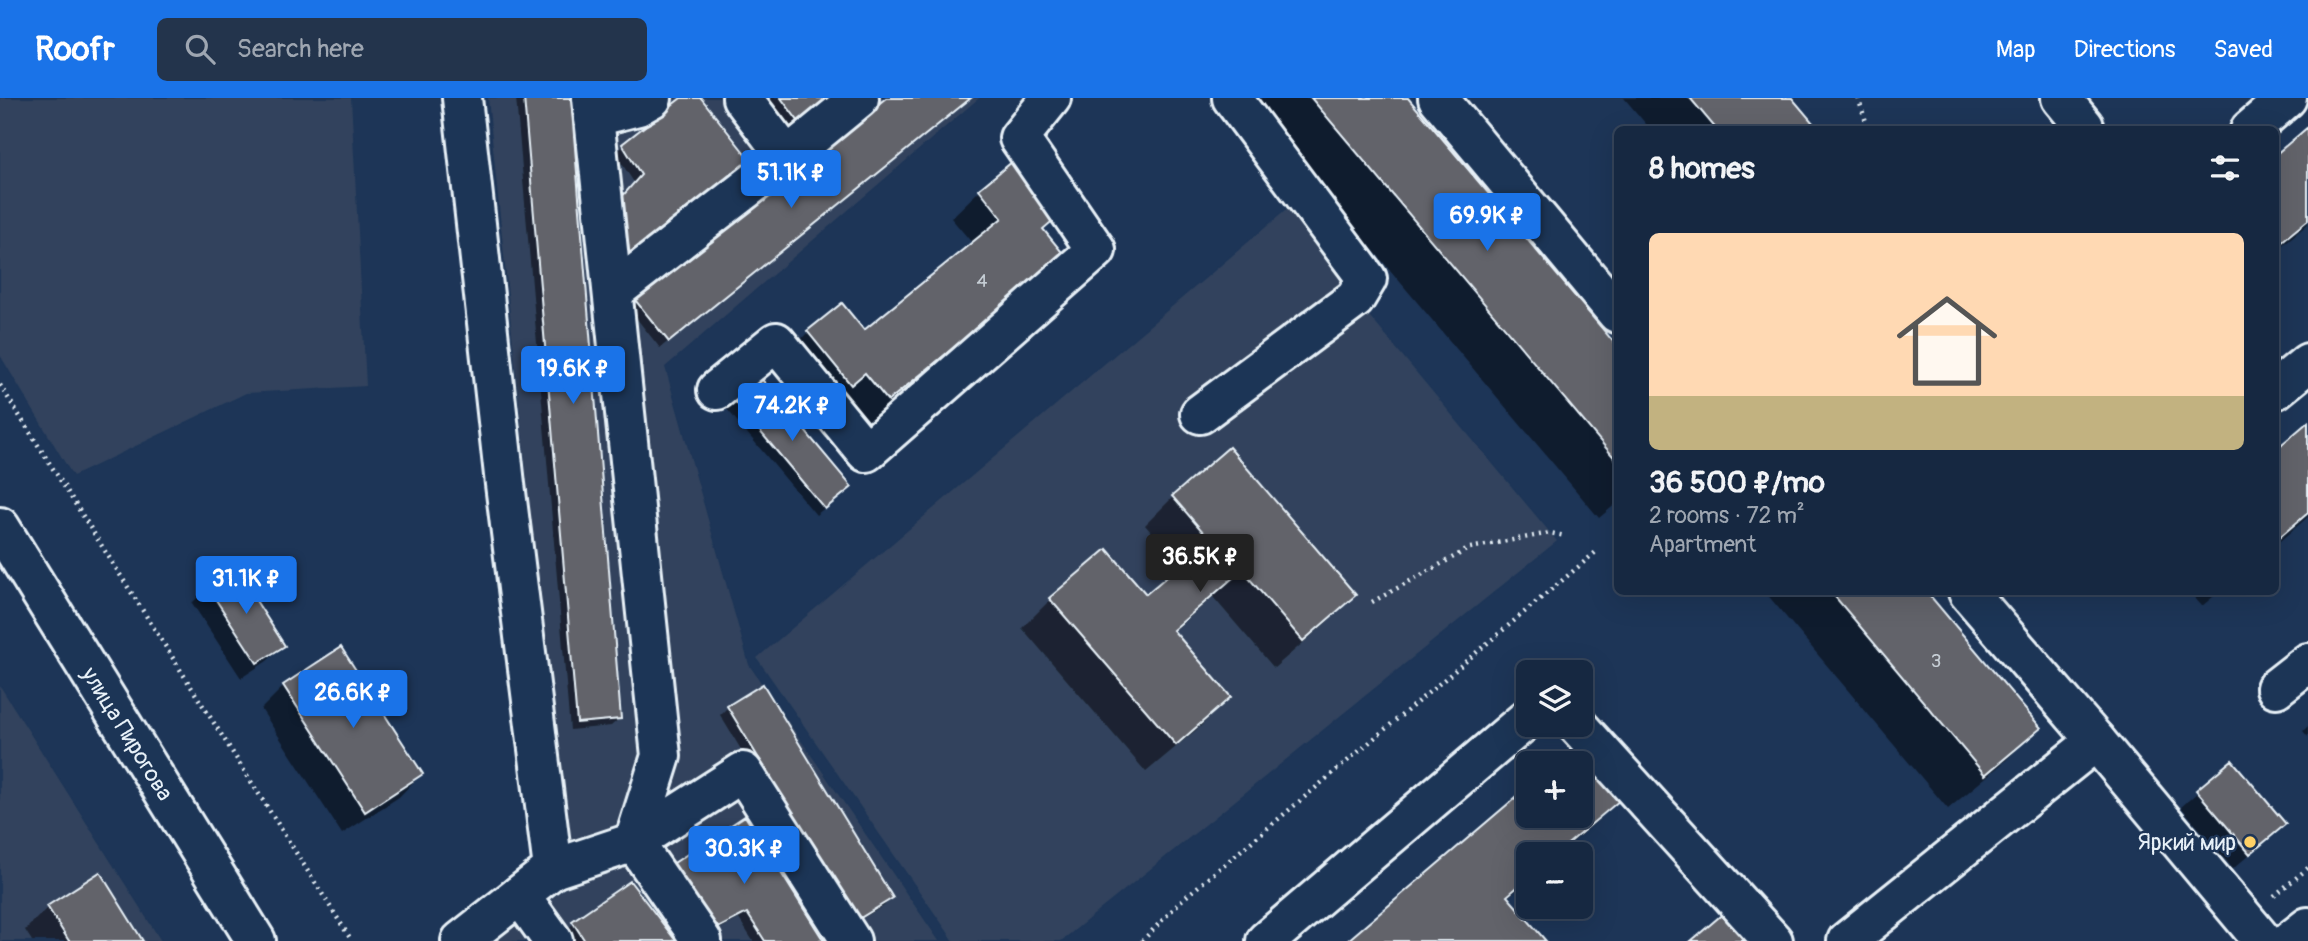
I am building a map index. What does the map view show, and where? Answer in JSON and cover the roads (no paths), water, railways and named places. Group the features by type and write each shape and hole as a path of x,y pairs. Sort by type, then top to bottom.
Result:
{"street":[{"path":"463,98 505,484 553,869"},
{"path":"634,842 661,756 593,108 638,106 652,98"},
{"path":"741,98 787,157"},
{"path":"613,292 859,98"},
{"path":"717,390 776,342 866,452 877,443 1096,250 1019,138 1051,98"},
{"path":"1200,414 1355,299 1367,279 1232,98"},
{"path":"1438,98 1614,309"},
{"path":"2255,126 2287,98"},
{"path":"2279,387 2308,363"},
{"name":"улица Пирогова","path":"0,527 256,941"},
{"path":"1971,595 2263,941"},
{"path":"2276,688 2308,663"},
{"path":"1266,941 1516,728"},
{"path":"1588,737 1773,941"},
{"path":"1847,941 2096,741"},
{"path":"461,941 553,869 634,842 743,772 851,941"},
{"path":"634,842 702,941"},
{"path":"520,895 553,941"},
{"path":"2290,941 2308,927"}],"place":[{"name":"Яркий мир","path":"2250,842"}]}
